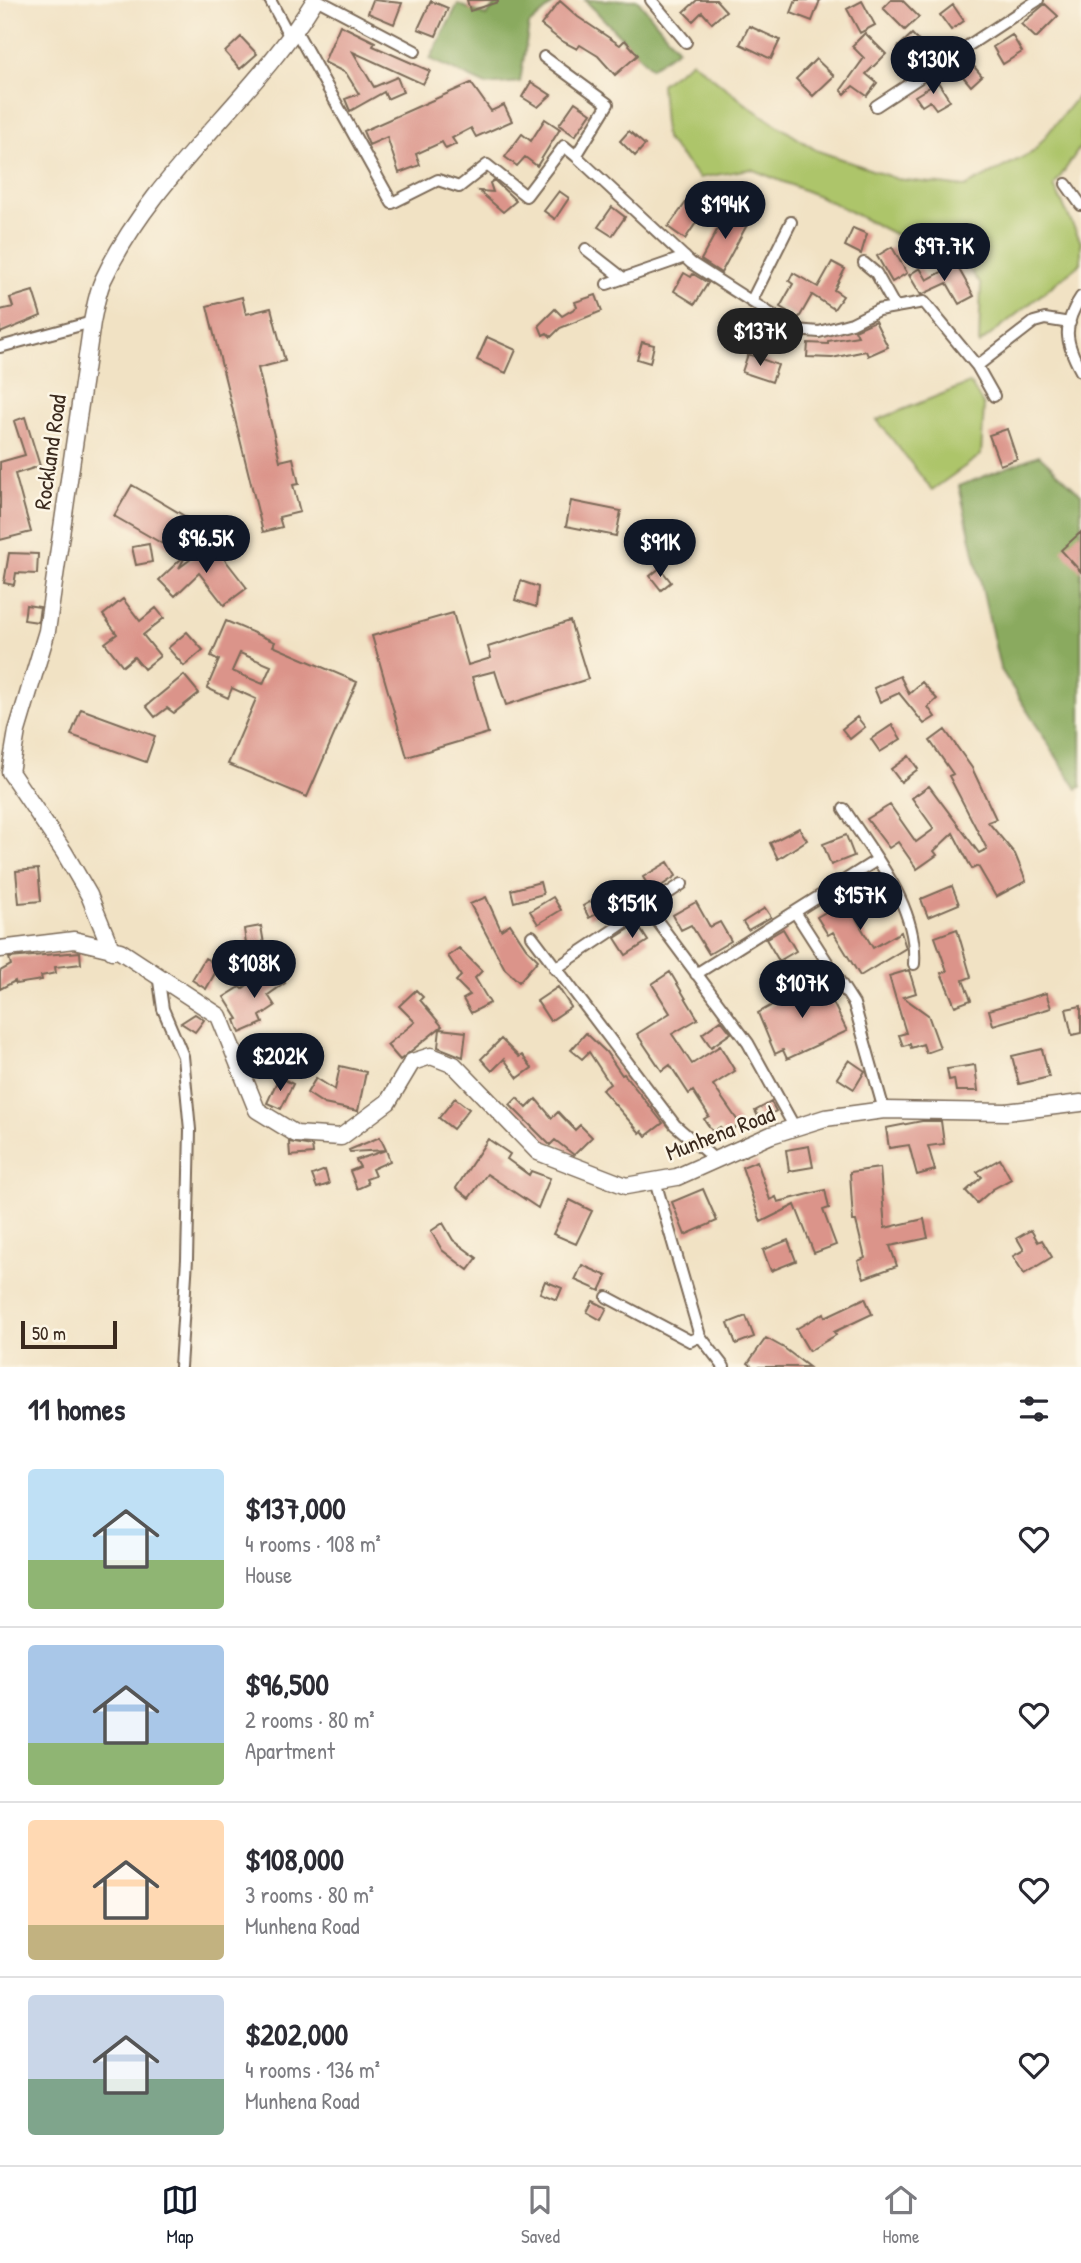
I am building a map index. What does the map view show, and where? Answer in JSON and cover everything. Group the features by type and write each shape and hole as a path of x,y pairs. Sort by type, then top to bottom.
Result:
{"street":[{"path":"270,0 392,203 438,180 459,187 486,165 526,196 564,146 685,257 796,330 819,332 895,307 924,302 977,366 995,396"},
{"path":"317,0 415,51"},
{"name":"Rockland Road","path":"112,951 89,895 64,852 10,772 17,731 47,631 92,322 102,283 155,195 293,35 317,0"},
{"path":"651,0 686,43"},
{"path":"876,106 1038,0"},
{"path":"544,57 608,104 576,156"},
{"path":"1066,184 1081,205"},
{"path":"752,300 791,222"},
{"path":"586,249 623,278"},
{"path":"607,284 685,257"},
{"path":"864,263 876,274 895,307"},
{"path":"1081,297 1066,339 1081,371"},
{"path":"977,366 1034,322 1045,319 1070,323"},
{"path":"0,347 92,322"},
{"path":"844,809 877,860 908,917 915,943 914,964"},
{"path":"696,974 877,860"},
{"path":"555,969 682,884"},
{"path":"647,907 748,1042 795,1128"},
{"path":"795,912 854,1004 884,1110"},
{"path":"532,936 675,1125 713,1158"},
{"name":"Munhena Road","path":"0,949 74,940 120,951 158,974 219,1016 257,1110 296,1134 341,1137 388,1102 412,1062 430,1056 454,1065 538,1152 626,1186 677,1177 713,1158 825,1118 884,1110 1006,1112 1081,1103"},
{"path":"158,974 163,1009 183,1056 190,1130 187,1259 180,1367"},
{"path":"655,1181 700,1336 724,1367"},
{"path":"607,1297 690,1341 700,1336"}],"green space":[{"path":"499,0 558,0 529,25 520,82 486,85 430,59 458,4 486,16"},
{"path":"585,0 638,0 678,49 651,68"},
{"path":"692,61 751,108 816,150 897,179 965,187 1033,152 1081,92 1081,146 1054,186 1081,242 1081,263 979,344 981,285 949,241 914,244 821,197 751,169 699,178 665,138 661,84"},
{"path":"970,383 984,406 981,455 932,490 877,420"},
{"path":"1039,455 1081,494 1081,787 1077,789 1000,668 959,486"}],"building":[{"path":"373,0 402,3 394,24 368,13"},
{"path":"467,0 498,0 498,2 470,11"},
{"path":"697,0 716,0 726,11 712,23 702,12 693,21 684,12"},
{"path":"796,0 820,0 812,21 791,13"},
{"path":"891,0 902,0 919,17 905,30 883,8"},
{"path":"431,1 448,8 436,36 418,29"},
{"path":"560,1 578,17 620,45 625,40 638,55 615,75 598,56 580,45 577,49 560,40 541,25"},
{"path":"862,1 875,25 860,33 847,9"},
{"path":"1045,4 1058,16 1036,38 1021,24"},
{"path":"953,5 964,21 951,30 940,15"},
{"path":"340,25 375,42 373,46 430,71 423,84 353,52 374,87 397,77 403,92 387,99 384,92 350,111 345,99 359,94 346,73 324,62"},
{"path":"749,26 780,40 771,59 740,44"},
{"path":"865,33 886,54 866,74 877,83 867,96 853,86 845,94 841,90 864,58 852,46"},
{"path":"912,34 928,51 914,64 898,47"},
{"path":"1012,35 1022,52 1003,64 993,47"},
{"path":"241,37 257,54 240,69 225,52"},
{"path":"816,59 834,76 813,96 796,79"},
{"path":"971,63 982,76 971,86 960,73"},
{"path":"531,82 551,95 538,107 522,97"},
{"path":"938,82 950,101 936,109 930,101 922,106 915,96"},
{"path":"471,83 491,111 504,105 512,121 476,137 471,128 452,138 456,144 446,149 442,142 416,154 420,165 399,173 387,137 369,145 363,131"},
{"path":"575,102 591,113 575,136 559,125"},
{"path":"545,119 560,129 537,166 525,157 517,166 505,157 522,134 531,141"},
{"path":"629,131 645,145 635,156 620,141"},
{"path":"494,180 516,201 503,212 479,191 493,192 490,183"},
{"path":"559,191 569,198 555,219 544,211"},
{"path":"690,197 706,208 685,239 668,227"},
{"path":"612,207 625,217 612,236 598,227"},
{"path":"729,208 749,221 721,273 701,260"},
{"path":"853,228 867,234 861,254 845,246"},
{"path":"892,247 907,273 892,282 877,256"},
{"path":"832,262 845,269 834,290 843,296 834,309 812,295 799,318 780,307 793,284 789,281 793,273 818,287"},
{"path":"956,264 974,296 959,304 947,283 921,295 909,275 920,268 927,280"},
{"path":"684,273 691,277 693,274 708,283 695,304 674,291"},
{"path":"33,291 41,316 0,333 0,310 13,307 10,298"},
{"path":"596,295 602,311 560,328 551,337 547,333 543,335 539,325 555,309 562,316 577,307 575,302"},
{"path":"242,297 246,314 271,308 285,361 258,368 280,461 293,458 299,484 293,485 300,512 279,517 282,527 263,532 207,306"},
{"path":"731,312 757,319 755,324 775,326 787,334 787,341 726,333"},
{"path":"875,321 888,347 868,356 866,351 832,358 807,357 808,343 828,344 828,341 858,336 855,330"},
{"path":"487,337 516,350 506,373 477,360"},
{"path":"642,342 654,345 650,363 637,359"},
{"path":"748,354 778,365 772,382 742,372"},
{"path":"25,417 40,466 15,474 31,532 0,540 0,462 25,455 14,421"},
{"path":"1007,429 1017,459 1000,465 989,435"},
{"path":"132,485 203,527 187,554 182,555 114,516"},
{"path":"571,501 621,511 616,536 566,526"},
{"path":"1081,532 1081,572 1061,550"},
{"path":"212,543 247,588 224,605 199,573 175,596 159,580 182,558 184,559 179,568"},
{"path":"149,544 152,562 136,565 132,547"},
{"path":"9,553 38,554 37,574 16,573 14,585 4,583"},
{"path":"660,568 671,582 661,590 650,576"},
{"path":"521,581 538,587 536,607 515,600"},
{"path":"123,599 140,621 156,608 164,618 143,635 160,656 144,669 134,657 123,666 105,643 117,634 103,615"},
{"path":"26,605 40,607 38,622 24,620"},
{"path":"453,613 468,665 491,658 488,647 570,621 588,679 506,705 495,671 472,677 488,733 407,757 372,636"},
{"path":"226,621 275,642 273,646 357,682 307,797 228,764 256,699 232,688 228,698 207,688 219,660 211,656","holes":["240,653 271,666 263,684 232,671"]},
{"path":"187,632 203,650 184,666 168,648"},
{"path":"184,675 199,693 174,713 167,708 155,717 146,706"},
{"path":"900,676 909,694 922,682 937,699 928,707 935,717 924,724 899,693 880,702 874,688"},
{"path":"81,709 155,736 146,762 71,735"},
{"path":"857,717 865,727 850,739 842,729"},
{"path":"892,725 901,739 880,752 871,739"},
{"path":"945,730 972,768 996,819 988,822 1015,854 1026,881 996,897 978,866 972,869 953,833 934,851 937,855 917,869 898,842 889,848 867,819 890,805 916,842 934,829 912,798 929,786 979,853 987,849 949,776 953,774 930,741"},
{"path":"909,756 918,769 901,782 891,769"},
{"path":"799,828 807,840 778,859 770,843"},
{"path":"846,835 854,856 831,865 823,844"},
{"path":"668,862 676,876 652,892 643,877"},
{"path":"38,869 41,901 19,903 16,871"},
{"path":"540,882 543,894 514,902 511,890"},
{"path":"876,883 885,897 854,915 873,948 901,932 906,948 860,976 833,932 828,935 817,917"},
{"path":"952,886 959,904 928,917 921,899"},
{"path":"486,897 501,930 510,924 526,948 538,960 519,982 505,969 470,904"},
{"path":"553,897 561,910 538,924 530,911"},
{"path":"597,898 604,910 589,918 583,906"},
{"path":"696,902 710,927 720,922 731,941 709,954 691,925 681,930 673,915"},
{"path":"765,908 771,917 748,930 743,922"},
{"path":"637,924 648,941 626,955 615,938"},
{"path":"261,926 266,956 248,959 244,929"},
{"path":"783,929 796,951 779,961 766,939"},
{"path":"957,929 971,977 963,980 971,1000 955,1006 941,973 947,971 935,937"},
{"path":"459,948 482,971 475,978 490,1003 471,1013 463,999 470,995 456,981 461,976 448,956"},
{"path":"80,952 81,964 55,967 56,973 41,976 42,980 16,984 15,981 0,989 0,971 11,965 9,958"},
{"path":"205,958 219,966 206,989 192,980"},
{"path":"273,967 285,983 268,995 275,1006 260,1016 263,1023 240,1033 235,1020 238,1019 224,997 240,987 242,989"},
{"path":"909,970 916,993 903,997 928,1015 940,1048 926,1053 923,1044 911,1048 910,1044 903,1046 899,1035 906,1033 889,976"},
{"path":"670,972 698,1019 672,1034 692,1064 720,1046 735,1071 713,1085 740,1124 724,1135 720,1127 713,1132 704,1119 709,1116 693,1091 689,1094 670,1065 662,1071 637,1034 670,1013 652,984"},
{"path":"821,978 847,1031 787,1059 783,1050 775,1054 758,1013"},
{"path":"558,987 571,1007 550,1021 537,1001"},
{"path":"416,990 423,997 420,1000 442,1026 400,1060 387,1045 415,1022 399,1006"},
{"path":"1046,993 1051,1008 993,1025 989,1010"},
{"path":"1081,1006 1081,1033 1072,1035 1066,1009"},
{"path":"195,1014 204,1020 195,1032 181,1023"},
{"path":"721,1020 731,1033 711,1047 702,1034"},
{"path":"440,1029 466,1032 463,1057 438,1047"},
{"path":"586,1033 606,1052 663,1123 646,1136 642,1131 640,1133 602,1090 610,1084 589,1052 582,1059 571,1050"},
{"path":"501,1039 519,1057 522,1055 532,1068 518,1078 504,1059 492,1071 481,1059"},
{"path":"1042,1049 1049,1077 1019,1084 1012,1056"},
{"path":"849,1060 865,1071 854,1089 837,1078"},
{"path":"975,1065 978,1091 956,1091 954,1079 949,1080 947,1069"},
{"path":"340,1066 366,1072 358,1111 324,1104 307,1093 316,1078 335,1090"},
{"path":"279,1077 293,1084 281,1109 267,1103"},
{"path":"455,1098 469,1109 453,1129 439,1118"},
{"path":"517,1098 527,1108 536,1099 552,1118 558,1112 575,1130 580,1125 592,1137 574,1155 555,1140 550,1145 510,1105"},
{"path":"771,1102 776,1111 760,1120 755,1111"},
{"path":"922,1121 941,1121 944,1144 928,1146 935,1170 917,1175 909,1145 889,1148 886,1128"},
{"path":"380,1137 386,1150 349,1150"},
{"path":"488,1139 510,1154 507,1159 529,1175 531,1171 550,1178 538,1208 487,1174 469,1198 456,1188"},
{"path":"289,1142 312,1146 313,1154 290,1156"},
{"path":"809,1146 813,1167 789,1171 786,1150"},
{"path":"386,1150 390,1161 372,1169 375,1176 366,1179 368,1184 357,1189 350,1171 360,1167 356,1160"},
{"path":"1000,1159 1011,1179 993,1189 977,1203 966,1191 982,1177 977,1172"},
{"path":"757,1161 770,1200 776,1197 778,1202 825,1190 829,1208 823,1210 836,1245 814,1253 795,1205 761,1222 742,1167"},
{"path":"880,1168 885,1228 924,1219 928,1238 890,1246 897,1266 864,1278 858,1261 865,1258 856,1221 853,1221 850,1172"},
{"path":"325,1170 329,1184 317,1188 312,1175"},
{"path":"703,1189 717,1221 685,1235 672,1202"},
{"path":"570,1200 592,1211 576,1244 553,1234"},
{"path":"443,1223 453,1240 477,1258 468,1270 442,1250 431,1231"},
{"path":"1031,1230 1038,1242 1042,1240 1052,1257 1024,1274 1013,1256 1024,1250 1017,1238"},
{"path":"788,1240 796,1261 771,1271 763,1250"},
{"path":"582,1265 607,1276 600,1291 575,1280"},
{"path":"545,1281 562,1288 557,1300 540,1293"},
{"path":"865,1298 872,1314 834,1332 836,1335 809,1351 796,1329 824,1313 825,1317"},
{"path":"593,1301 607,1308 601,1320 587,1312"},
{"path":"746,1316 754,1337 736,1344 728,1323"},
{"path":"766,1338 809,1367 753,1367 748,1363"}]}
